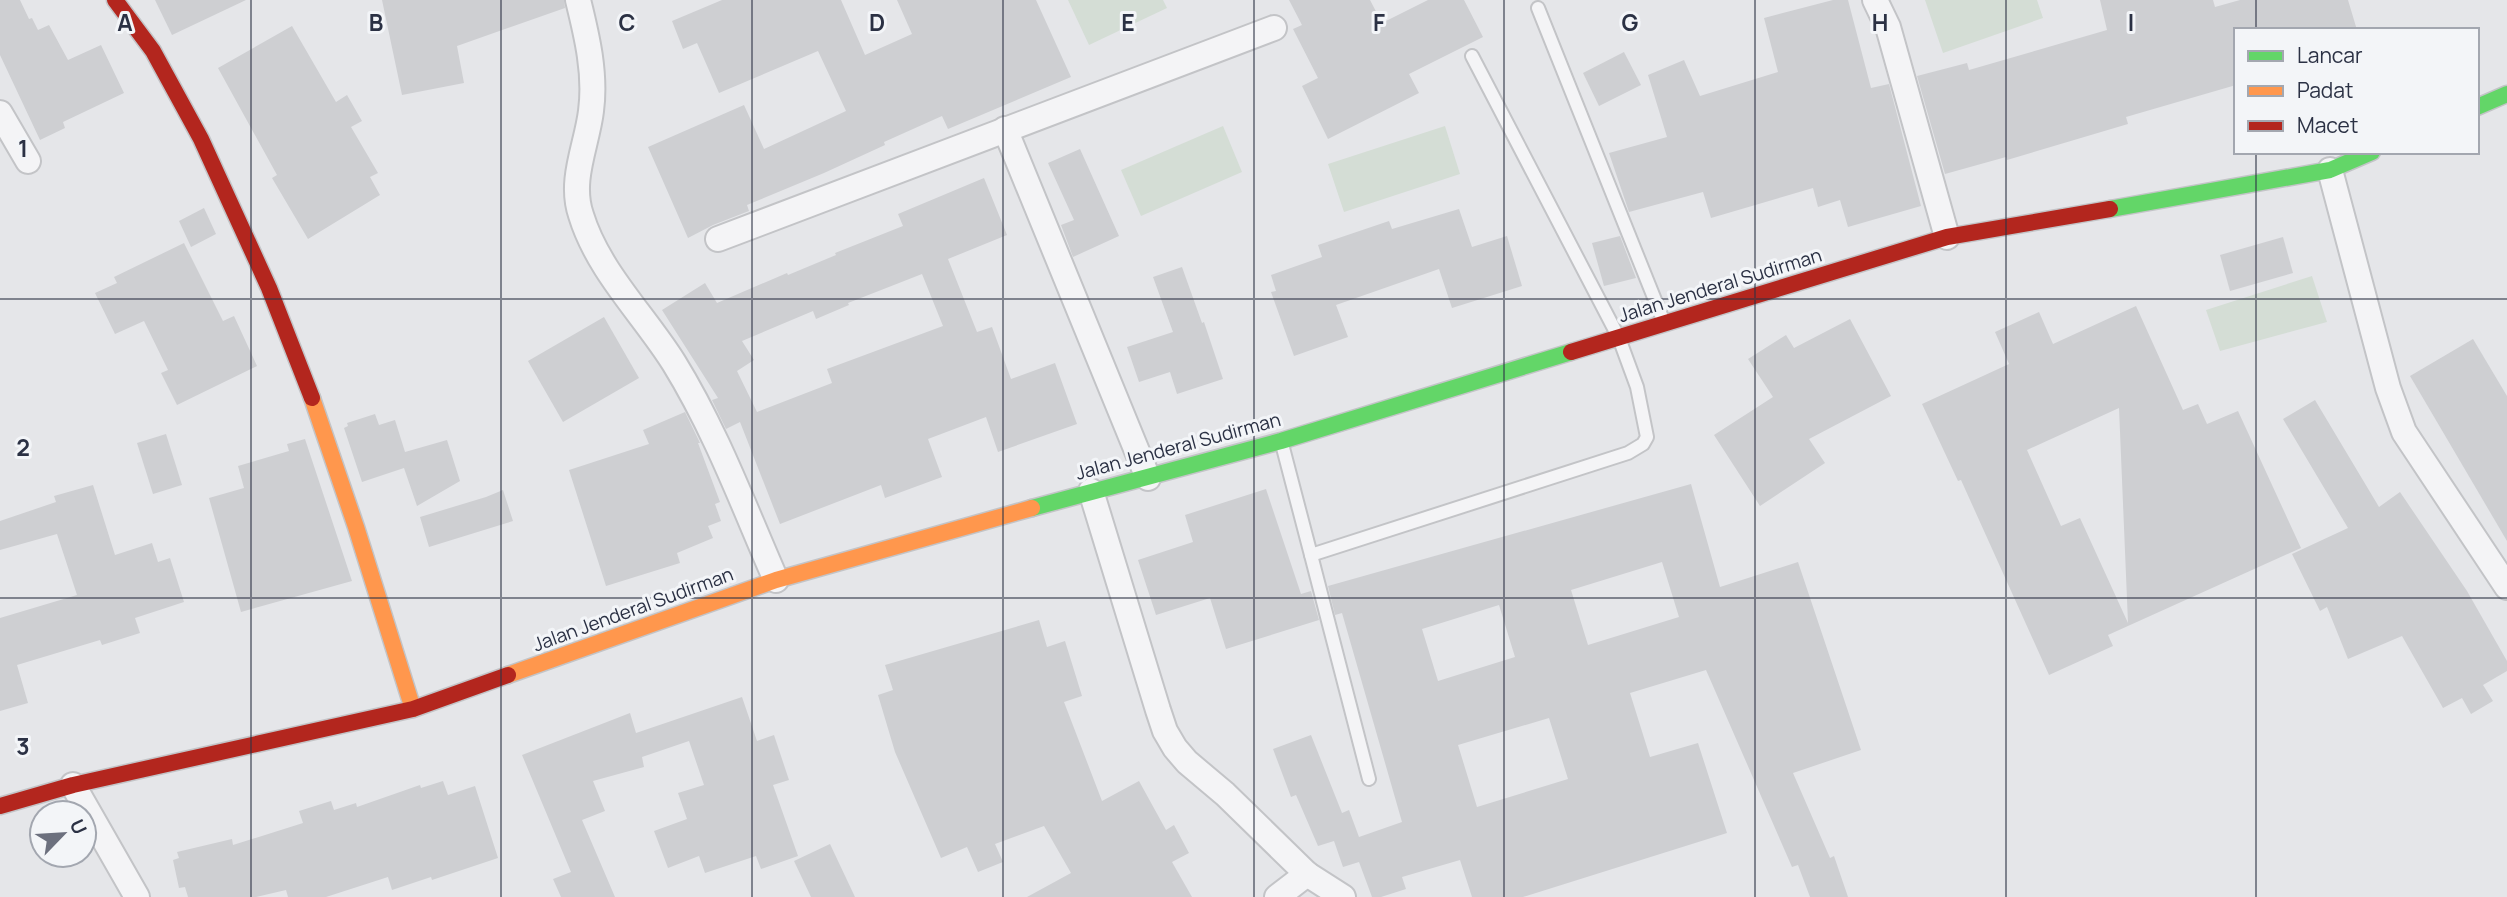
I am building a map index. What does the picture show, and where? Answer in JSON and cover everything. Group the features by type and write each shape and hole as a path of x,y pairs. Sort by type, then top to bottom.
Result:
{"street":[{"path":"114,0 151,48 203,139 275,298 329,443 413,709"},
{"path":"578,0 589,49 592,82 591,111 577,184 581,216 594,248 675,364 716,443 776,580"},
{"path":"1875,0 1888,27 1947,237"},
{"path":"718,239 1274,28"},
{"path":"2479,106 2507,94"},
{"path":"0,113 28,161"},
{"path":"1005,130 1148,478"},
{"name":"Jalan Jenderal Sudirman","path":"0,806 73,785 413,709 776,580 1091,491 1281,441 1947,237 2330,170 2367,154"},
{"path":"2330,170 2388,388 2403,432 2507,587"},
{"path":"1091,491 1158,710 1170,739 1187,762 1225,794 1307,874 1343,897"},
{"path":"73,785 137,897"},
{"path":"1276,897 1307,874"}],"lane":[{"path":"1538,8 1665,324"},
{"path":"1311,555 1628,453 1643,444 1647,437 1637,387 1619,338 1472,56"},
{"path":"1281,441 1369,779"}],"shaded area":[{"path":"1068,0 1163,0 1167,8 1089,45"},
{"path":"1925,0 2037,0 2043,18 1943,53"},
{"path":"1223,126 1242,172 1141,216 1121,170"},
{"path":"1445,126 1460,174 1344,212 1328,164"},
{"path":"2312,276 2327,322 2220,351 2206,310"}],"building":[{"path":"0,0 20,0 38,30 49,25 68,60 101,45 124,93 63,122 65,128 40,140 0,55"},
{"path":"155,0 246,0 172,35"},
{"path":"382,0 564,0 565,8 457,46 464,83 402,95"},
{"path":"722,0 841,0 865,55 912,34 897,0 1036,0 1071,77 948,129 942,116 824,173 747,205 749,211 688,238 648,147 744,105 764,149 846,111 818,51 719,93 697,43 683,49 672,21"},
{"path":"1289,0 1370,0 1382,23 1428,0 1464,0 1483,37 1409,74 1419,93 1328,139 1302,86 1318,78 1293,29 1302,25"},
{"path":"1833,0 1848,0 1871,88 1889,84 1921,206 1848,227 1840,200 1818,207 1813,188 1711,218 1703,192 1629,212 1609,153 1667,137 1648,75 1684,60 1700,96 1778,72 1764,18"},
{"path":"2100,0 2213,0 2215,7 2240,0 2348,0 2356,28 2234,28 2234,86 2126,117 2128,124 2007,160 2006,157 1945,174 1917,76 1967,63 1969,70 2107,30"},
{"path":"292,26 336,102 347,95 362,121 351,127 378,173 370,177 380,195 308,239 272,178 277,175 218,68"},
{"path":"1624,52 1641,85 1599,106 1583,73"},
{"path":"1080,149 1119,236 1073,257 1061,225 1074,220 1048,163"},
{"path":"984,178 1007,235 948,259 977,332 992,327 1011,379 1055,363 1077,424 998,452 986,417 928,439 942,477 885,498 881,485 780,524 740,422 726,429 712,400 718,398 662,310 705,283 717,303 787,273 788,275 903,226 898,214","holes":["922,274 943,326 827,369 832,383 757,412 737,371 754,360 742,341 813,311 816,319 849,305 848,303"]},
{"path":"204,208 216,234 191,247 179,221"},
{"path":"1459,209 1472,247 1507,236 1522,286 1452,308 1439,269 1336,305 1348,337 1294,356 1271,292 1276,291 1271,275 1322,257 1318,245 1389,221 1392,229"},
{"path":"1620,236 1636,278 1604,286 1592,243"},
{"path":"2283,237 2293,273 2230,291 2220,255"},
{"path":"184,243 223,321 234,316 257,366 177,405 161,373 168,370 144,321 115,334 95,293 117,283 114,277"},
{"path":"1182,267 1223,379 1177,394 1170,372 1139,382 1127,347 1173,332 1153,277"},
{"path":"2136,306 2183,410 2198,404 2207,424 2238,411 2301,548 2108,635 2113,646 2049,675 1961,480 1958,481 1922,404 2009,364 1995,332 2039,312 2053,344","holes":["2119,408 2128,623 2080,518 2061,526 2027,450"]},
{"path":"604,317 639,378 563,422 528,361"},
{"path":"1850,319 1891,396 1809,439 1825,463 1760,506 1714,435 1773,397 1748,359 1786,335 1794,348"},
{"path":"2473,339 2507,396 2507,541 2410,376"},
{"path":"2315,400 2379,507 2400,492 2467,591 2507,661 2507,671 2483,685 2493,701 2471,714 2462,698 2443,708 2402,636 2348,659 2327,607 2320,611 2292,554 2348,528 2283,419"},
{"path":"685,412 700,443 720,502 715,504 721,521 708,526 713,538 677,553 680,563 606,586 569,470 649,444 643,430"},
{"path":"375,414 379,425 395,420 405,452 447,440 460,481 417,506 404,468 362,482 344,428 348,426 347,423"},
{"path":"166,434 182,485 153,494 137,443"},
{"path":"305,439 352,581 241,612 209,498 244,488 238,466 289,451 287,444"},
{"path":"1691,484 1720,587 1798,562 1861,750 1793,773 1830,858 1834,856 1848,897 1810,897 1798,865 1792,867 1706,670 1630,693 1650,757 1698,743 1727,833 1523,897 1472,897 1460,860 1402,877 1406,889 1372,897 1359,862 1343,867 1334,841 1318,846 1296,795 1291,797 1273,749 1311,735 1342,813 1349,810 1359,837 1402,822 1342,613 1335,615 1328,586","holes":["1662,562 1679,617 1588,645 1571,590","1499,605 1515,657 1438,681 1422,629","1549,718 1568,779 1477,807 1458,745"]},
{"path":"93,485 115,555 152,543 158,562 170,558 184,602 135,618 140,633 102,645 100,640 17,665 28,703 0,711 0,618 77,595 57,534 0,550 0,521 56,502 54,496"},
{"path":"1266,489 1301,594 1311,591 1319,620 1226,649 1210,598 1156,615 1138,560 1193,542 1185,515"},
{"path":"503,490 513,521 429,547 420,517"},
{"path":"1039,620 1047,647 1065,641 1082,696 1064,702 1102,801 1139,781 1166,830 1174,825 1189,853 1172,862 1192,897 1027,897 1071,873 1044,826 995,844 1003,862 978,872 967,847 941,858 895,752 878,695 893,690 885,665"},
{"path":"742,697 757,741 774,735 789,780 773,785 798,856 761,869 756,856 705,873 699,856 668,868 654,831 687,819 678,793 704,785 689,741 642,757 644,767 593,781 605,811 582,820 615,897 561,897 553,879 571,872 522,755 630,713 636,733"},
{"path":"443,781 448,795 475,786 498,858 392,890 388,877 326,897 288,897 286,890 256,897 188,897 185,887 179,888 173,860 179,858 177,852 232,839 233,845 303,823 299,811 331,801 334,810 356,803 357,807 420,785 421,788"},
{"path":"830,844 855,897 811,897 794,861"}],"traffic: fast":[{"path":"2479,106 2507,94"},
{"path":"2110,209 2330,170 2367,154"},
{"path":"1032,508 1281,441 1571,352"}],"traffic: slow":[{"path":"312,398 413,709"},
{"path":"508,675 776,580 1032,508"}],"traffic: jam":[{"path":"115,0 153,51 201,139 269,288 312,398"},
{"path":"1571,352 1947,237 2110,209"},
{"path":"0,806 73,785 413,709 508,675"}]}
